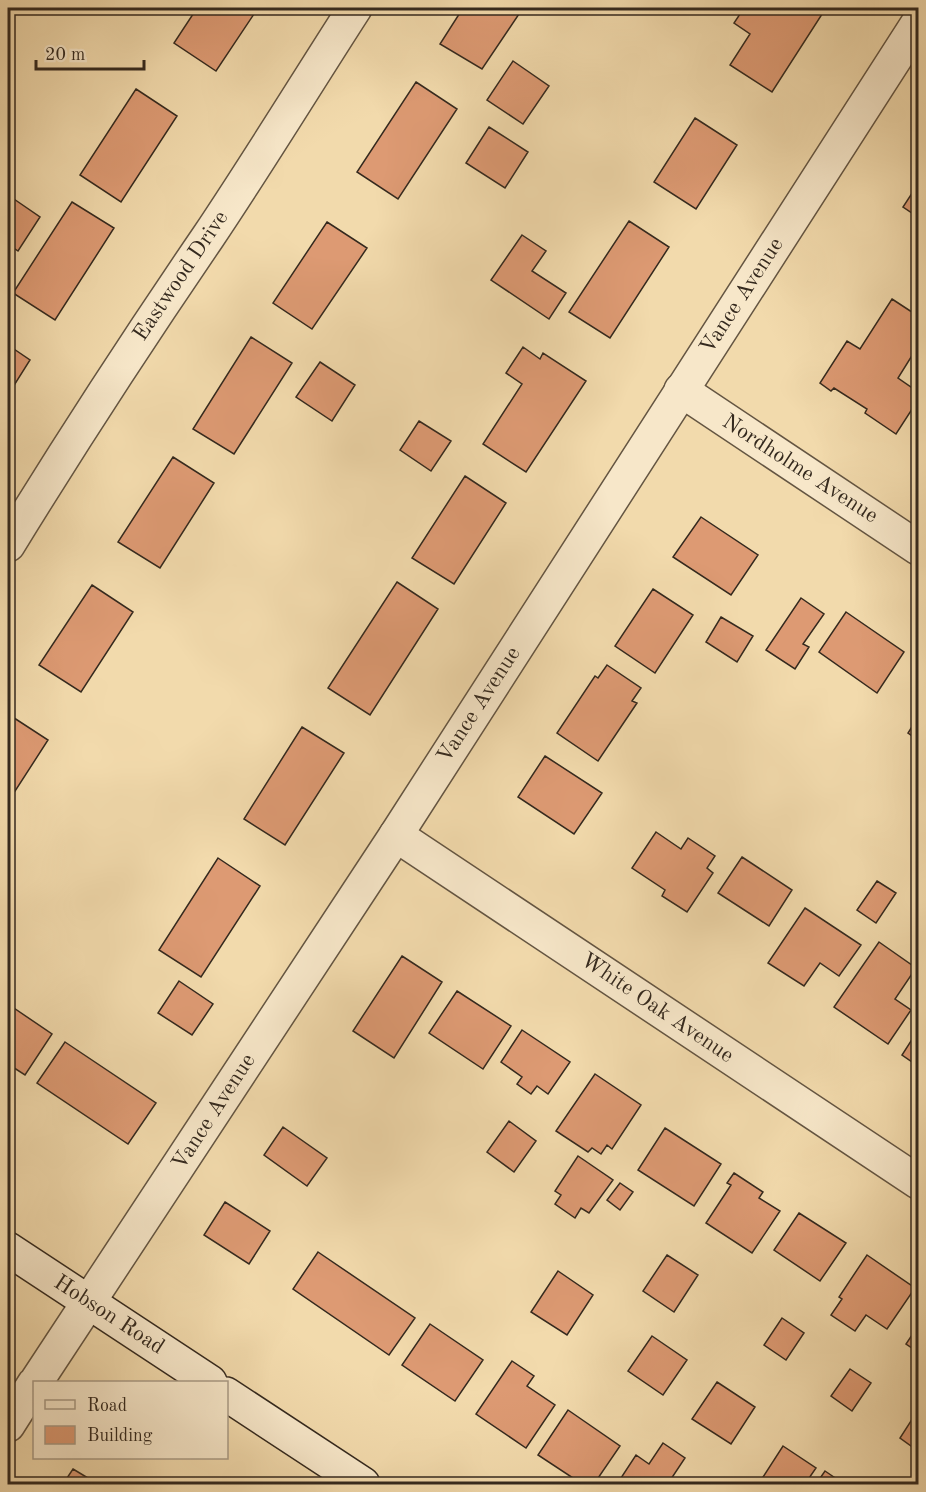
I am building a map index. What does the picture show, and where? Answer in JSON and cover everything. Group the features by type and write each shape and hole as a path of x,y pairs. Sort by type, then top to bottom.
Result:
{"street":[{"name":"Eastwood Drive","path":"8,545 57,464 355,8"},
{"name":"Vance Avenue","path":"36,1381 396,835 918,24"},
{"name":"Nordholme Avenue","path":"681,390 918,548"},
{"name":"White Oak Avenue","path":"396,835 918,1182"},
{"name":"Hobson Road","path":"8,1248 207,1381"},
{"name":"Vance Avenue","path":"8,1425 33,1386"},
{"path":"228,1395 363,1485"}],"building":[{"path":"197,8 258,8 216,71 174,43"},
{"path":"463,8 523,8 482,69 440,44"},
{"path":"744,8 826,8 772,92 730,65 750,34 734,23"},
{"path":"513,61 549,86 523,124 487,100"},
{"path":"416,82 457,109 398,199 357,172"},
{"path":"136,89 177,116 121,202 80,175"},
{"path":"695,118 737,145 696,209 654,182"},
{"path":"489,127 528,152 505,188 466,163"},
{"path":"918,184 918,217 903,207"},
{"path":"11,197 40,217 18,251 8,244 8,203"},
{"path":"72,202 114,228 55,320 13,293"},
{"path":"629,221 669,247 610,338 569,312"},
{"path":"327,222 367,248 312,329 273,303"},
{"path":"522,235 546,251 532,271 566,293 549,319 491,280"},
{"path":"892,299 918,316 918,346 898,378 918,392 918,400 896,434 865,413 867,409 834,388 831,391 820,383 847,341 860,349"},
{"path":"251,337 292,363 234,454 193,429"},
{"path":"8,345 30,360 8,395"},
{"path":"523,347 540,359 543,353 586,381 526,472 483,444 522,384 506,373"},
{"path":"320,362 355,385 332,421 296,397"},
{"path":"419,421 451,441 431,471 400,450"},
{"path":"173,457 214,483 160,568 118,542"},
{"path":"465,476 506,503 454,584 412,558"},
{"path":"701,517 758,555 731,595 673,557"},
{"path":"397,582 438,609 370,715 328,688"},
{"path":"92,585 133,612 81,692 39,665"},
{"path":"653,589 693,615 655,673 615,646"},
{"path":"801,598 824,614 803,644 809,647 795,669 766,650"},
{"path":"846,612 904,652 877,693 819,652"},
{"path":"721,617 753,636 737,662 706,642"},
{"path":"607,665 641,688 632,701 637,703 598,761 557,733 595,676 598,678"},
{"path":"8,714 48,740 8,802"},
{"path":"918,717 918,740 908,733"},
{"path":"302,727 344,753 285,845 244,819"},
{"path":"545,756 602,793 574,834 518,797"},
{"path":"656,832 681,849 688,838 715,856 707,868 713,873 687,912 662,896 665,890 632,868"},
{"path":"742,857 792,890 769,926 718,893"},
{"path":"218,858 260,886 201,977 159,950"},
{"path":"877,881 896,893 876,923 857,910"},
{"path":"805,908 861,945 839,976 820,963 804,986 768,963"},
{"path":"879,942 916,968 895,999 911,1010 888,1044 834,1007"},
{"path":"402,956 442,982 394,1058 353,1031"},
{"path":"179,981 213,1004 192,1035 158,1013"},
{"path":"457,991 511,1026 483,1069 429,1033"},
{"path":"8,1004 52,1034 25,1075 8,1064"},
{"path":"522,1030 570,1062 548,1094 537,1086 531,1094 517,1084 522,1077 501,1062"},
{"path":"918,1030 918,1066 902,1055"},
{"path":"65,1042 156,1103 128,1144 37,1083"},
{"path":"595,1074 641,1105 612,1149 607,1145 601,1154 592,1148 588,1152 556,1131"},
{"path":"509,1121 536,1141 514,1172 487,1152"},
{"path":"283,1127 327,1158 307,1186 264,1155"},
{"path":"665,1128 721,1164 694,1206 638,1170"},
{"path":"578,1156 613,1180 589,1213 581,1208 575,1218 555,1204 561,1195 555,1191"},
{"path":"734,1173 763,1192 759,1198 780,1211 752,1253 706,1223 731,1185 727,1183"},
{"path":"620,1183 633,1192 620,1210 607,1200"},
{"path":"225,1202 270,1231 249,1264 204,1235"},
{"path":"799,1213 846,1243 820,1281 774,1250"},
{"path":"318,1252 415,1318 389,1355 293,1289"},
{"path":"667,1255 698,1275 674,1312 643,1291"},
{"path":"867,1255 915,1288 887,1329 866,1315 855,1331 831,1315 842,1299 839,1297"},
{"path":"558,1271 593,1295 567,1335 531,1312"},
{"path":"782,1318 804,1333 786,1360 764,1345"},
{"path":"430,1324 483,1360 455,1401 402,1365"},
{"path":"918,1326 918,1352 906,1344"},
{"path":"652,1336 687,1360 663,1395 628,1371"},
{"path":"512,1361 534,1376 527,1386 555,1405 526,1448 476,1414"},
{"path":"850,1369 871,1383 852,1411 831,1396"},
{"path":"717,1382 755,1407 731,1444 692,1419"},
{"path":"568,1410 620,1446 594,1484 582,1484 538,1455"},
{"path":"918,1410 918,1451 900,1438"},
{"path":"663,1443 685,1458 671,1479 680,1484 617,1484 636,1455 649,1464"},
{"path":"783,1446 816,1468 805,1484 775,1484 763,1477"},
{"path":"73,1469 98,1484 63,1484"},
{"path":"825,1471 844,1484 816,1484"}]}
